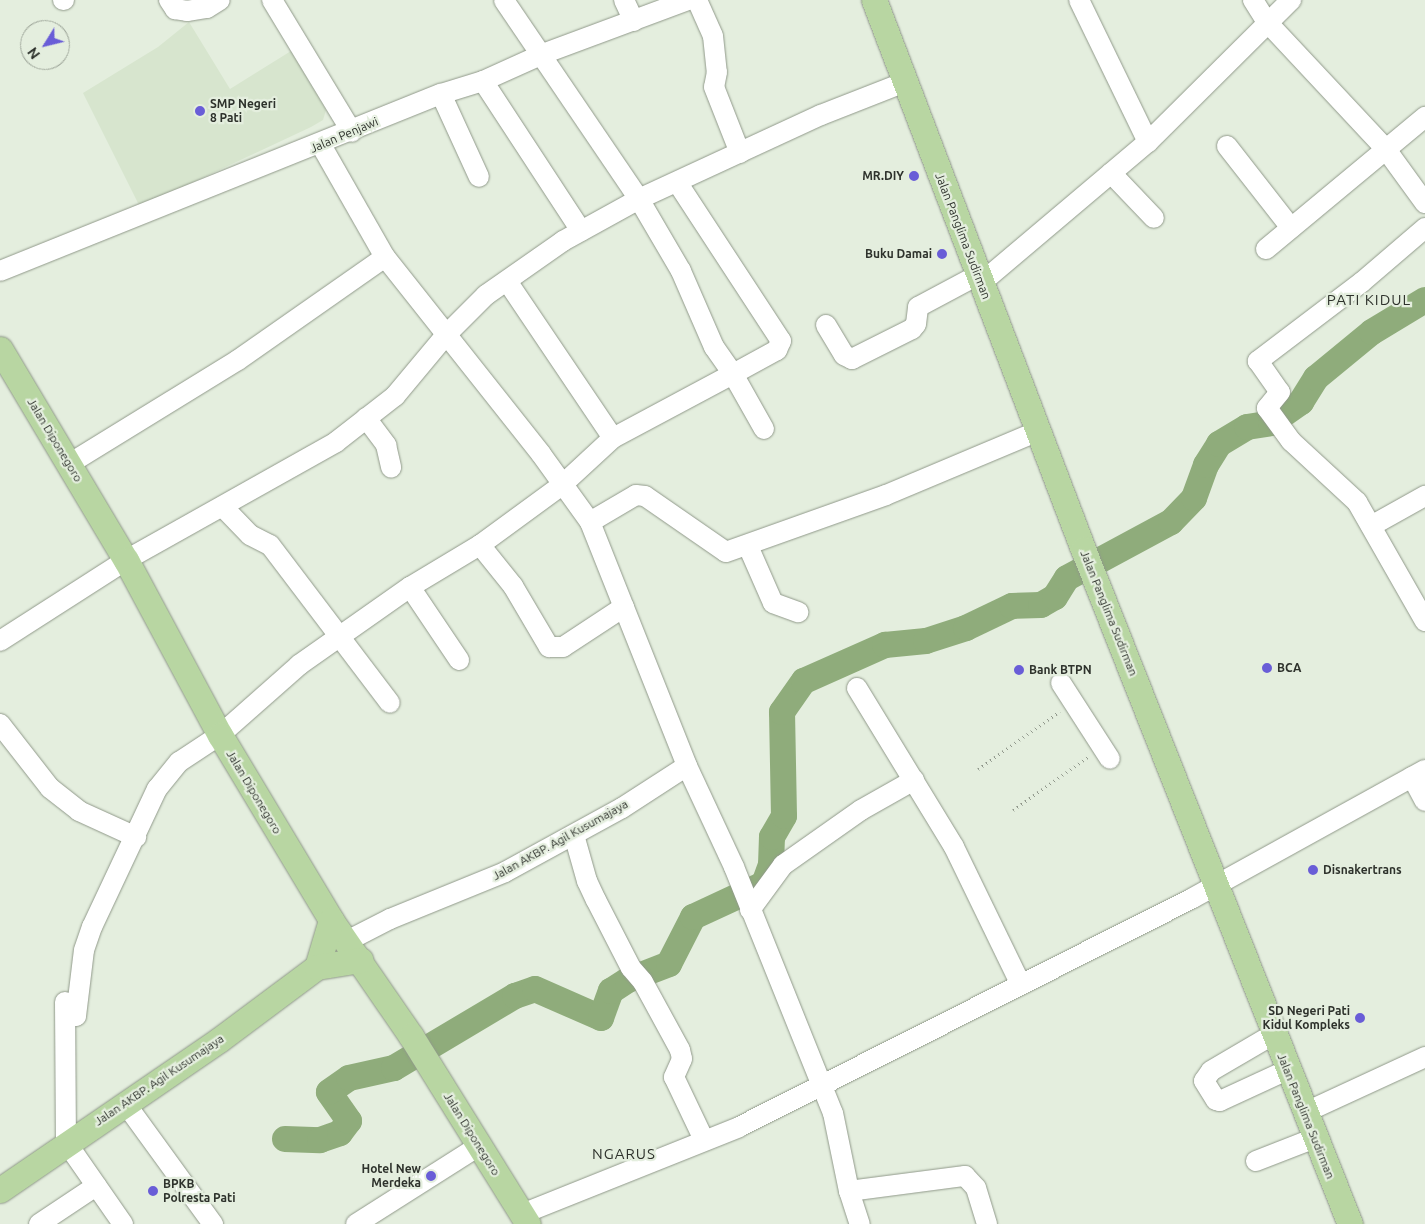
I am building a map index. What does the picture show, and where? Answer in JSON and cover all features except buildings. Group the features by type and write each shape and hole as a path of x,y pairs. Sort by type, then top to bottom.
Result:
{"main road":[{"name":"Jalan Panglima Sudirman","path":"874,0 1083,549 1350,1224"},
{"name":"Jalan Diponegoro","path":"0,349 126,560 220,735 331,920 432,1068 525,1219"},
{"path":"317,967 331,920"},
{"name":"Jalan AKBP. Agil Kusumajaya","path":"0,1190 66,1142 219,1040 317,967 353,951"}],"street":[{"path":"169,0 175,9 187,11 207,8 220,0"},
{"path":"272,0 352,132"},
{"path":"504,0 543,54 639,199 681,271 714,347 733,374 764,429"},
{"path":"624,0 634,21"},
{"name":"Jalan Penjawi","path":"0,271 352,132 441,94 483,81 543,54 688,0"},
{"path":"697,0 713,36 717,72 714,87 740,153"},
{"path":"1079,0 1148,142"},
{"path":"1253,0 1267,22 1384,148 1425,203"},
{"path":"826,325 844,355 852,359 912,329 916,324 918,307 979,279 1148,142 1291,0"},
{"path":"483,81 581,231"},
{"path":"0,641 126,560 336,442 395,396 445,336 486,295 581,231 639,199 821,115 905,82"},
{"path":"441,94 479,177"},
{"path":"1266,249 1384,148 1425,117"},
{"path":"321,144 385,257 445,336 541,454 590,522 687,766 734,867 822,1086 842,1148 849,1191 860,1224"},
{"path":"1227,146 1291,228"},
{"path":"1111,173 1154,218"},
{"path":"123,1224 66,1142 66,1016 68,961 130,834 162,782 179,762 220,735 299,665 410,587 480,545 562,485 613,438 777,350 781,341 677,182"},
{"path":"1425,228 1362,282 1258,360 1280,392 1268,403 1269,410 1286,435 1357,502 1425,621"},
{"path":"69,464 238,360 385,257"},
{"path":"507,280 613,438"},
{"path":"366,418 386,445 391,467"},
{"path":"590,522 636,495 644,496 721,550 748,546 886,495 1038,431"},
{"path":"1371,526 1425,496"},
{"path":"223,507 250,535 270,545 341,636 390,703"},
{"path":"480,545 513,586 549,647 563,647 624,607"},
{"path":"748,546 774,604 798,612"},
{"path":"410,587 459,660"},
{"path":"1061,682 1106,753"},
{"path":"857,688 954,847 1021,985"},
{"path":"0,724 50,788 80,811 130,834"},
{"name":"Jalan AKBP. Agil Kusumajaya","path":"353,951 390,919 505,872 574,835 687,766"},
{"path":"525,1219 822,1086 1217,885 1418,774 1425,801"},
{"path":"748,904 783,865 861,810 914,780"},
{"path":"574,835 587,881 637,975 680,1050 682,1059 674,1077 704,1140"},
{"path":"1274,1034 1211,1071 1204,1080 1216,1100 1220,1101 1288,1070"},
{"path":"1306,1112 1425,1057"},
{"path":"125,1103 213,1224"},
{"path":"1256,1161 1315,1138"},
{"path":"356,1224 479,1146"},
{"path":"849,1191 965,1176 976,1188 987,1224"},
{"path":"39,1224 96,1186"},
{"path":"192,1224 198,1220 200,1224"}],"path":[{"path":"978,769 1074,702"},
{"path":"1013,810 1106,753"}],"shaded area":[{"path":"189,22 230,89 291,51 326,110 323,120 311,127 140,207 83,93 158,47"}],"waterway":[{"path":"285,1139 320,1140 340,1133 349,1121 329,1092 349,1078 394,1068 515,996 535,989 601,1018 611,991 628,980 669,964 693,917 764,884 771,865 772,837 784,816 782,712 804,681 885,645 926,641 966,628 1012,606 1041,605 1055,597 1067,578 1171,522 1194,498 1206,465 1219,444 1247,427 1271,423 1301,402 1316,378 1372,332 1425,300"}],"place":[{"name":"SMP Negeri 8 Pati","path":"200,111"},
{"name":"MR.DIY","path":"914,176"},
{"name":"Buku Damai","path":"942,254"},
{"name":"BCA","path":"1267,668"},
{"name":"Bank BTPN","path":"1019,670"},
{"name":"Disnakertrans","path":"1313,870"},
{"name":"SD Negeri Pati Kidul Kompleks","path":"1360,1018"},
{"name":"Hotel New Merdeka","path":"431,1176"},
{"name":"BPKB Polresta Pati","path":"153,1191"}],"district":[{"name":"PATI KIDUL","path":"1369,300"},
{"name":"NGARUS","path":"624,1154"}]}
